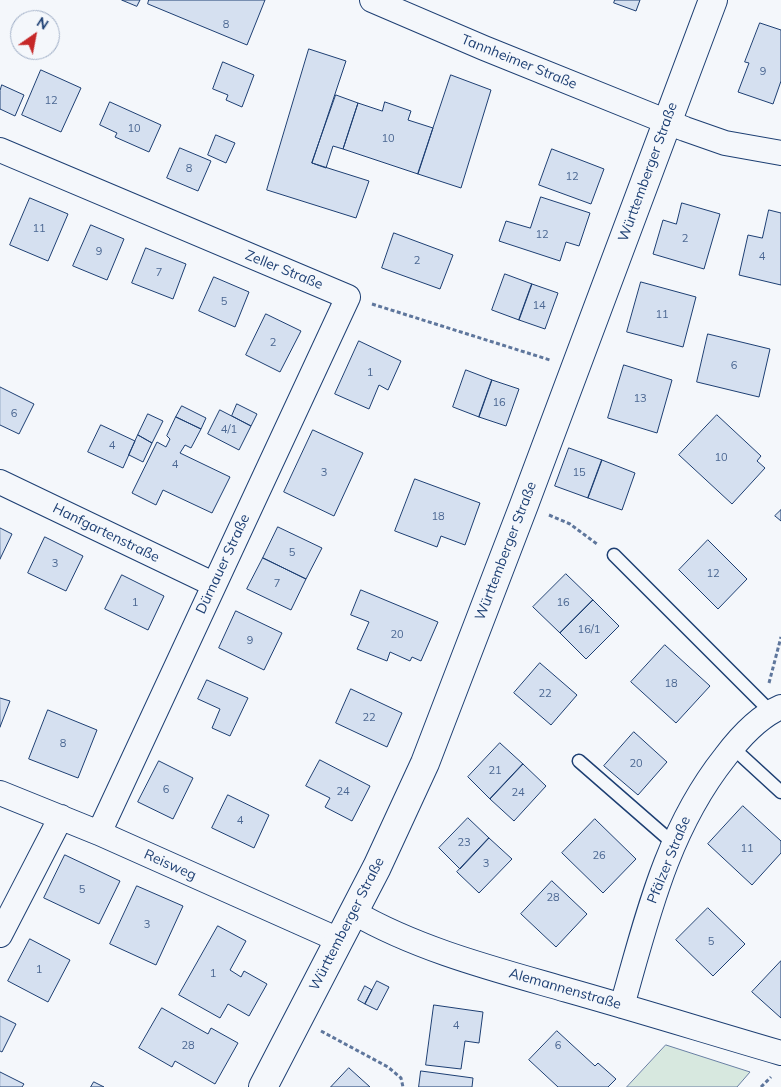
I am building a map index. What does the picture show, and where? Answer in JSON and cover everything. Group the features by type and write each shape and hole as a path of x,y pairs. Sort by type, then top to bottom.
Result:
{"main road":[{"name":"Württemberger Straße","path":"263,1087 377,867 425,763 576,368 713,0"}],"street":[{"name":"Tannheimer Straße","path":"372,0 667,122 725,143 781,153"},
{"name":"Zeller Straße","path":"0,150 348,297"},
{"name":"Dürnauer Straße","path":"99,833 213,584 348,297"},
{"name":"Hanfgartenstraße","path":"0,482 213,584"},
{"name":"Pfälzer Straße","path":"622,1006 657,886 673,843 698,795 732,747 769,705"},
{"name":"Reisweg","path":"0,792 99,833 339,940"},
{"path":"0,934 61,817"},
{"name":"Alemannenstraße","path":"353,912 426,946 525,978 781,1054"}],"lane":[{"path":"614,556 769,705"},
{"path":"732,747 781,792"},
{"path":"578,761 673,843"}],"path":[{"path":"348,297 576,368"},
{"path":"524,505 570,524 614,556"},
{"path":"769,705 769,683 781,637"},
{"path":"299,1019 388,1067 401,1078 403,1087"}],"shaded area":[{"path":"666,1045 750,1072 737,1087 627,1087"}],"building":[{"path":"122,0 140,0 137,6"},
{"path":"149,0 265,0 247,45 148,4"},
{"path":"615,0 640,0 636,11 614,3"},
{"path":"760,23 781,30 781,81 773,104 738,92 749,63 745,62"},
{"path":"309,49 346,61 312,163 369,181 356,218 267,190"},
{"path":"223,62 254,75 242,107 226,100 228,95 213,89"},
{"path":"41,70 81,88 61,132 22,115"},
{"path":"451,75 491,90 461,188 418,174"},
{"path":"2,85 24,95 15,116 0,109"},
{"path":"336,95 358,103 343,149 333,146 326,168 312,163"},
{"path":"110,102 161,125 149,152 115,137 117,133 100,125"},
{"path":"385,102 411,111 408,120 433,128 418,174 343,149 358,103 382,111"},
{"path":"216,135 235,143 226,163 208,155"},
{"path":"180,148 211,161 198,191 167,178"},
{"path":"552,149 604,169 591,204 539,185"},
{"path":"541,197 590,213 579,246 566,242 560,261 499,241 506,221 530,228"},
{"path":"30,198 68,214 48,261 10,245"},
{"path":"682,203 720,214 704,269 653,254 663,220 676,224"},
{"path":"769,210 781,213 781,285 739,275 748,235 762,238"},
{"path":"91,225 124,239 107,280 73,266"},
{"path":"394,233 453,255 440,289 382,268"},
{"path":"146,248 186,264 173,299 132,283"},
{"path":"505,274 532,284 519,320 492,310"},
{"path":"214,277 249,292 235,327 199,311"},
{"path":"641,282 696,297 683,347 627,332"},
{"path":"532,284 558,293 545,329 519,320"},
{"path":"266,314 301,331 280,372 246,355"},
{"path":"708,334 770,349 759,397 697,382"},
{"path":"359,341 401,361 388,390 379,385 369,409 335,394"},
{"path":"624,365 672,380 657,433 608,418"},
{"path":"466,370 492,380 479,417 453,407"},
{"path":"492,380 519,389 506,426 479,417"},
{"path":"0,387 34,404 19,434 0,425"},
{"path":"237,404 257,414 251,426 232,416"},
{"path":"182,406 206,418 201,429 176,417"},
{"path":"220,410 251,426 239,450 208,434"},
{"path":"148,414 163,421 152,443 138,435"},
{"path":"717,415 761,456 757,461 765,468 732,504 679,455"},
{"path":"176,417 201,429 191,448 185,445 180,453 230,477 212,513 163,490 156,505 132,493 157,442 166,447 170,439 167,436"},
{"path":"101,425 135,441 123,468 88,452"},
{"path":"313,430 363,453 334,516 284,492"},
{"path":"138,435 152,443 143,462 129,455"},
{"path":"569,448 602,460 588,498 555,486"},
{"path":"602,460 635,473 622,510 588,498"},
{"path":"415,479 480,503 465,545 441,536 437,547 395,531"},
{"path":"781,510 781,521 775,516"},
{"path":"278,527 322,548 306,579 263,558"},
{"path":"0,528 12,534 0,559"},
{"path":"45,537 83,556 66,591 28,573"},
{"path":"708,540 747,579 718,609 679,570"},
{"path":"263,558 306,579 291,610 247,589"},
{"path":"566,574 593,600 560,633 533,607"},
{"path":"122,575 164,596 148,630 105,609"},
{"path":"361,590 438,622 421,661 412,657 410,661 390,652 387,661 357,649 369,622 351,615"},
{"path":"593,600 619,626 586,659 560,633"},
{"path":"236,611 282,633 264,670 219,648"},
{"path":"665,645 710,686 676,723 631,682"},
{"path":"540,663 577,695 551,725 514,693"},
{"path":"207,680 248,698 230,736 212,728 220,709 198,699"},
{"path":"351,689 402,713 387,747 336,723"},
{"path":"0,698 10,701 0,727"},
{"path":"48,710 97,730 78,778 29,759"},
{"path":"634,732 667,762 638,795 604,766"},
{"path":"500,743 523,764 490,799 468,777"},
{"path":"320,760 370,786 352,821 325,807 330,798 306,786"},
{"path":"159,761 193,778 173,819 138,802"},
{"path":"523,764 546,786 514,821 490,799"},
{"path":"228,795 269,815 254,848 212,828"},
{"path":"743,806 781,841 781,853 752,885 708,844"},
{"path":"468,818 489,838 460,869 439,848"},
{"path":"595,819 636,859 603,893 562,853"},
{"path":"489,838 512,859 479,893 457,872"},
{"path":"65,855 120,881 99,924 44,898"},
{"path":"552,881 587,914 556,947 521,914"},
{"path":"137,886 183,906 156,965 110,944"},
{"path":"708,908 745,944 713,976 676,940"},
{"path":"218,926 246,941 230,970 241,977 244,971 267,984 249,1016 228,1004 220,1018 179,995"},
{"path":"30,939 70,960 48,1002 8,981"},
{"path":"781,961 781,1018 752,992"},
{"path":"377,981 389,987 377,1010 365,1004"},
{"path":"365,986 372,990 365,1004 358,1000"},
{"path":"434,1005 483,1012 479,1043 465,1041 461,1069 426,1065"},
{"path":"162,1008 208,1034 211,1028 238,1043 215,1084 175,1061 172,1067 139,1048"},
{"path":"0,1016 16,1024 2,1052 0,1051"},
{"path":"557,1031 595,1066 598,1063 616,1079 608,1087 558,1087 529,1060"},
{"path":"349,1068 370,1087 331,1087"},
{"path":"421,1071 473,1078 472,1087 419,1087"},
{"path":"0,1072 24,1084 22,1087 0,1087"},
{"path":"94,1082 104,1087 91,1087"}]}
